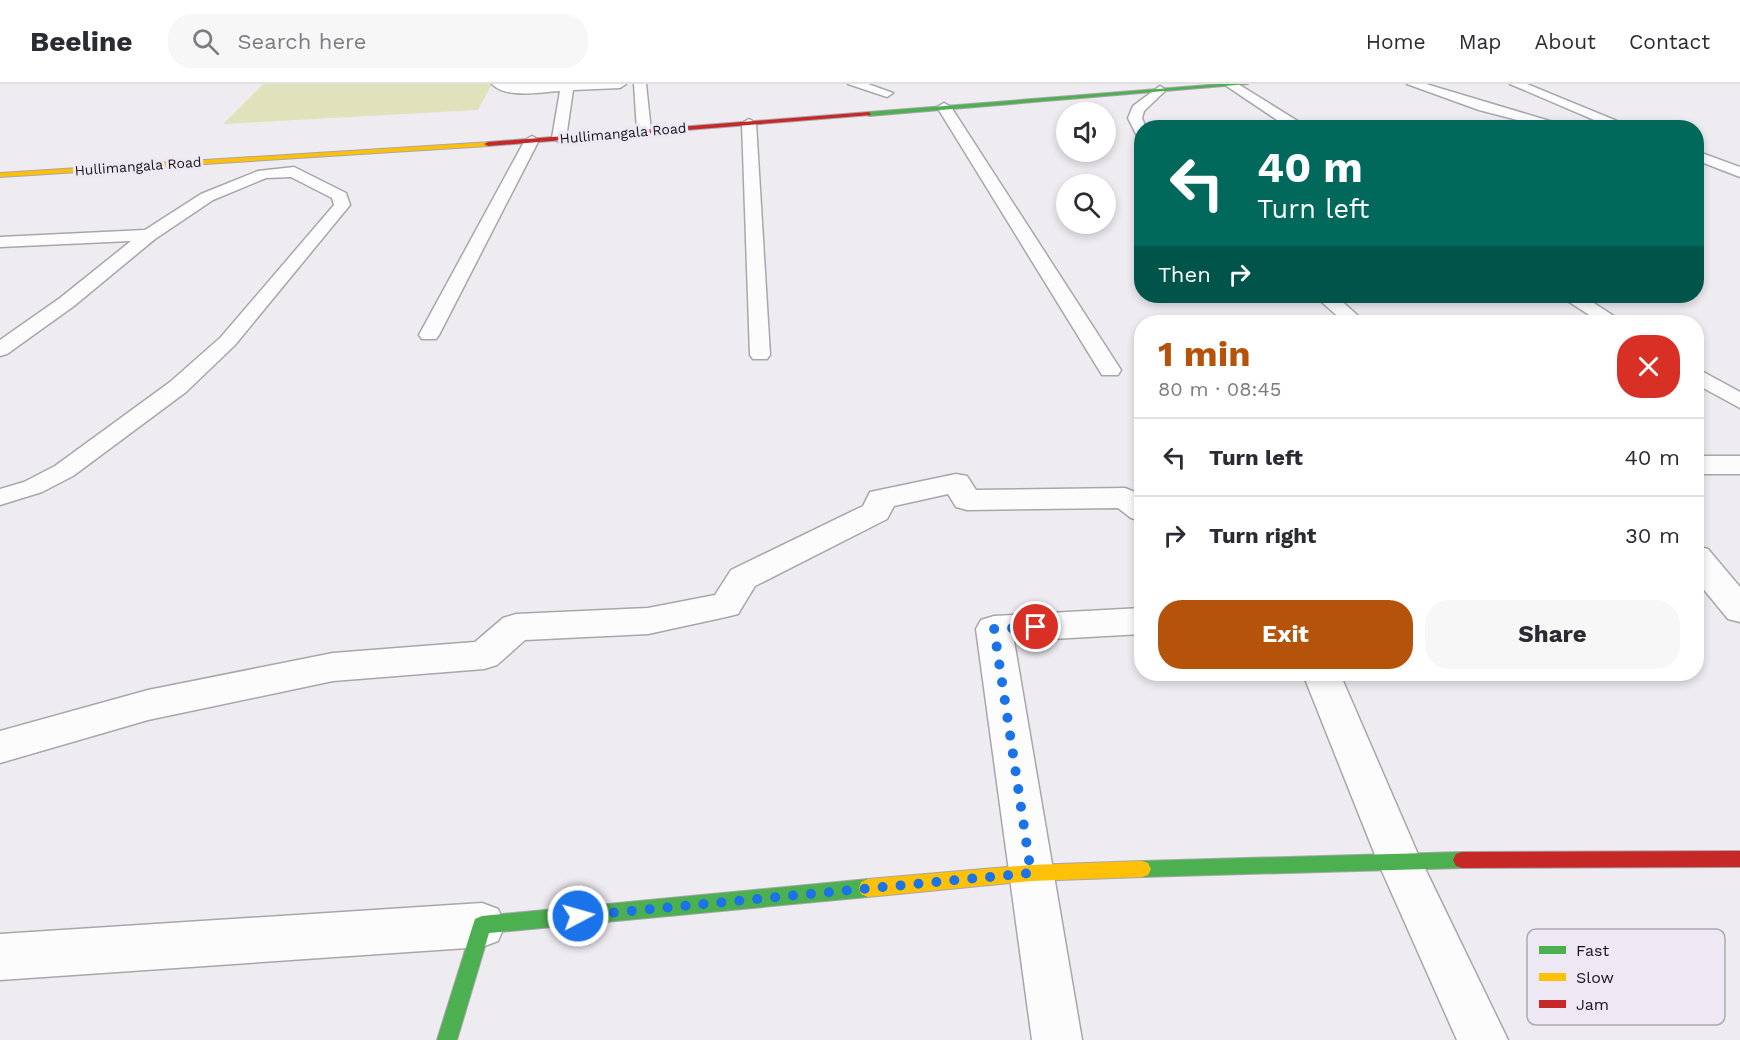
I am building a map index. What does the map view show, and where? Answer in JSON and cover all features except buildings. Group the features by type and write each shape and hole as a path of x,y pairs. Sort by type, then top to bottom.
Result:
{"street":[{"name":"Hullimangala Road","path":"0,175 279,157 299,164 559,138 1245,84"},
{"path":"1704,465 1740,465"},
{"path":"0,747 148,705 333,667 484,655 516,627 648,621 726,605 743,578 876,512 881,499 956,483 968,500 1125,498 1134,505"},
{"path":"1704,570 1721,599"},
{"path":"1057,1040 994,629 1134,621"},
{"path":"1325,681 1400,860 1483,1040"},
{"path":"0,957 482,925 1031,873 1400,860 1740,859"},
{"path":"447,1040 482,925"}],"lane":[{"path":"498,84 509,88 620,84"},
{"path":"640,84 644,131"},
{"path":"854,84 887,93"},
{"path":"1413,84 1484,107 1535,120"},
{"path":"1516,84 1608,120"},
{"path":"1231,85 1286,120"},
{"path":"559,138 567,86"},
{"path":"1136,120 1138,109 1160,90"},
{"path":"944,107 1110,370"},
{"path":"749,123 760,355"},
{"path":"429,335 532,141"},
{"path":"263,174 279,157"},
{"path":"1704,157 1740,171"},
{"path":"0,350 68,302 149,235 207,197 263,174 299,164 340,196 342,205 228,341 178,387 64,471 33,487 0,497"},
{"path":"0,243 149,235"},
{"path":"1333,303 1347,315"},
{"path":"1582,303 1602,315"},
{"path":"1704,379 1740,401"}],"green space":[{"path":"263,84 492,84 478,110 223,124"}],"traffic: fast":[{"path":"869,114 1245,84"},
{"path":"1142,869 1462,860"},
{"path":"447,1040 482,925 868,888"}],"traffic: slow":[{"path":"0,175 488,144"},
{"path":"868,888 1031,873 1142,869"}],"traffic: jam":[{"path":"488,144 869,114"},
{"path":"1462,860 1740,859"}],"route":[{"path":"578,916 1031,873 994,629 1036,627"}]}
